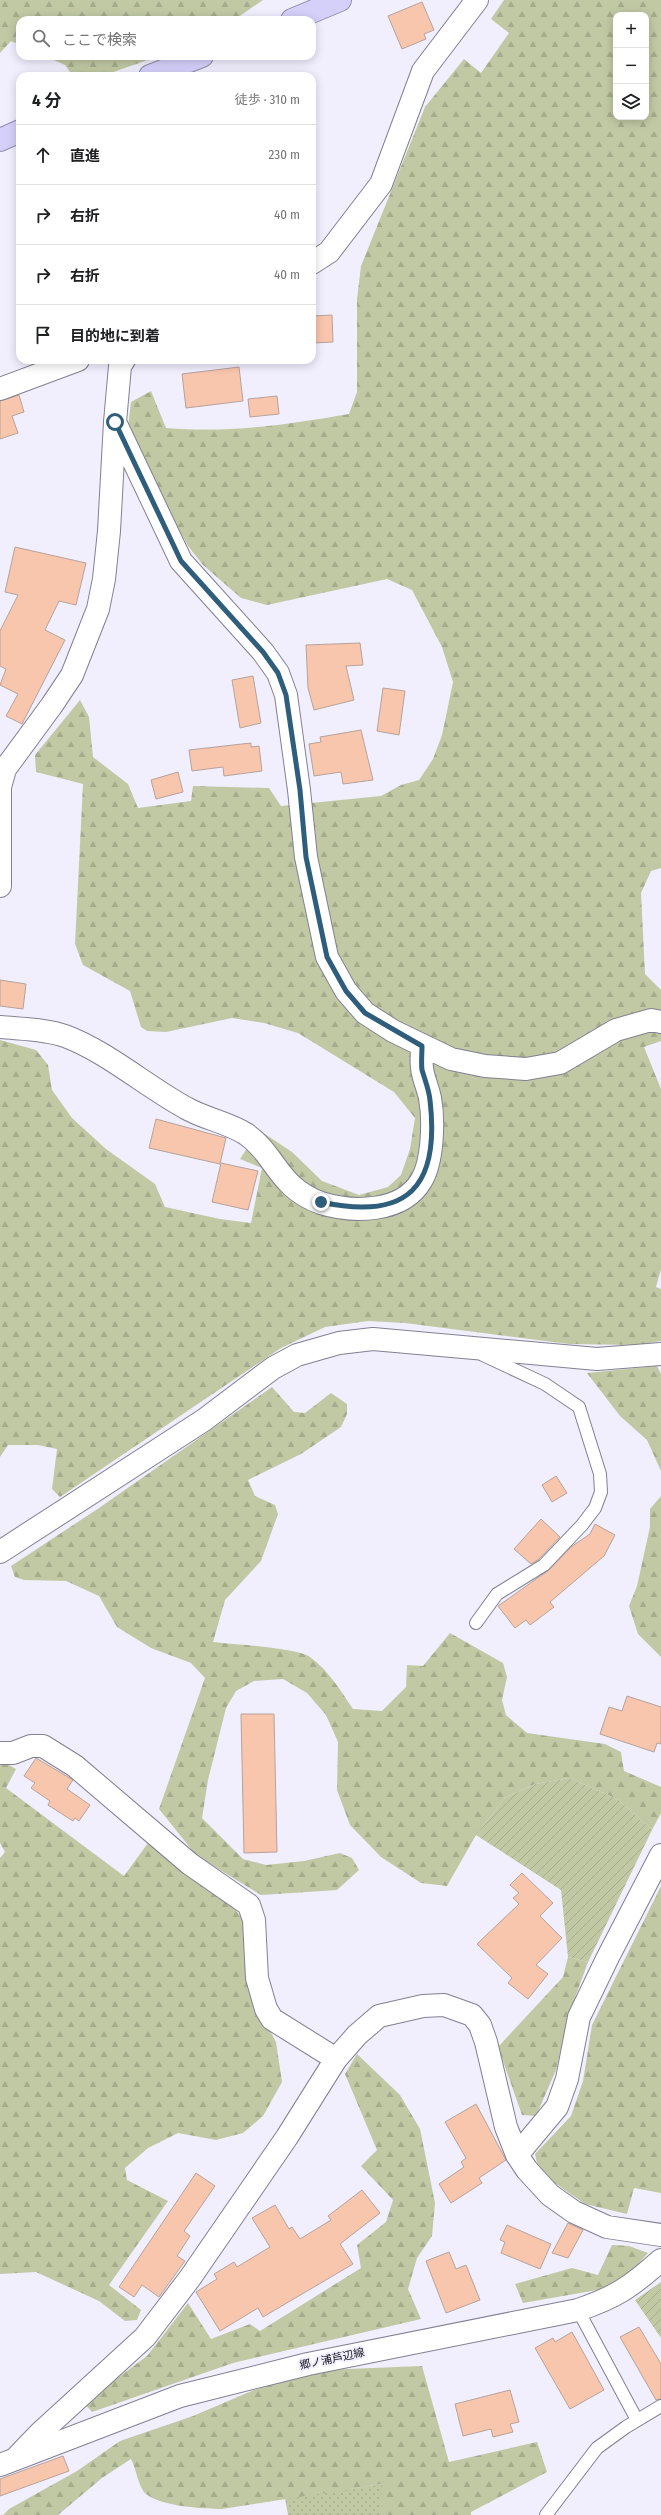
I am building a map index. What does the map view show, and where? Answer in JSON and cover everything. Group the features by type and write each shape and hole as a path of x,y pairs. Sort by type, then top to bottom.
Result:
{"highway":[{"path":"302,16 340,0"},
{"path":"160,72 192,60"},
{"path":"0,140 16,133"}],"street":[{"path":"316,260 328,252 381,184 423,71 477,0"},
{"path":"0,389 67,364"},
{"path":"0,886 0,787 5,769 72,675 98,609 104,579 109,531 115,422 121,364"},
{"path":"115,422 181,561 263,652 278,673 286,695 300,790 306,857 327,957 346,991 365,1013 422,1046 451,1059 485,1066 526,1069 560,1063 616,1030 651,1020 661,1022"},
{"path":"0,1027 64,1036 116,1064 157,1092 189,1110 230,1125 247,1135 286,1182 301,1193 321,1202 350,1208 369,1209 394,1203 407,1196 421,1181 428,1163 432,1124 430,1098 422,1069 422,1046"},
{"path":"0,1552 204,1420 273,1368 297,1355 339,1343 373,1339 597,1359 661,1354"},
{"path":"0,1753 13,1753 31,1746 43,1746 75,1766 190,1864 249,1905 254,1920 257,1978 266,2009 272,2019 336,2059"},
{"path":"517,2155 558,2107 567,2079 580,2017 608,1956 661,1855"},
{"path":"8,2462 145,2337 190,2278 279,2150 336,2059 357,2035 379,2016 423,2006 444,2005 472,2015 480,2025 486,2042 506,2127 517,2155 527,2170 550,2195 574,2212 607,2227 661,2235"},
{"name":"郷ノ浦芦辺線","path":"8,2462 180,2396 308,2364 578,2310 608,2300 632,2286 661,2260"}],"lane":[{"path":"466,1347 545,1384 579,1407 600,1474 601,1492 595,1508 582,1525 544,1565 497,1594 476,1623"},
{"path":"578,2310 637,2420"},
{"path":"546,2515 597,2448 637,2420 661,2406"}],"green space":[{"path":"0,0 263,0 240,16 16,16 16,43 11,41 0,53"},
{"path":"504,0 661,0 661,868 651,871 641,893 645,974 661,990 661,1041 644,1047 661,1089 661,1269 656,1287 661,1289 661,1341 638,1345 569,1344 405,1323 368,1321 325,1327 281,1348 60,1497 52,1489 57,1449 38,1445 8,1445 0,1457 0,1040 36,1050 48,1065 52,1090 72,1118 106,1149 155,1184 165,1207 220,1219 251,1223 262,1168 240,1159 259,1130 292,1152 322,1181 359,1195 388,1187 401,1175 410,1149 415,1118 394,1092 298,1033 264,1023 232,1018 166,1032 147,1031 141,1027 130,991 83,965 75,944 83,784 36,772 35,755 80,700 89,717 93,757 128,784 138,808 191,801 193,786 269,788 281,806 381,796 401,785 419,780 433,759 442,735 453,682 442,647 412,590 387,579 267,605 241,598 203,565 188,546 153,482 128,428 131,402 151,391 166,428 236,429 303,422 349,414 357,392 357,299 361,266 425,107 464,59 481,73 509,33 491,19"},
{"path":"54,60 148,60 113,72 70,72 65,65"},
{"path":"657,1366 661,1374 661,1471 647,1440 620,1416 587,1373"},
{"path":"272,1387 294,1412 305,1413 331,1393 347,1404 347,1414 341,1427 301,1454 248,1480 255,1496 275,1505 278,1514 261,1561 225,1600 213,1642 279,1649 303,1654 310,1657 323,1668 334,1681 353,1709 382,1711 406,1687 407,1665 423,1666 450,1633 503,1663 507,1677 502,1700 506,1715 527,1733 605,1744 621,1752 624,1771 661,1787 661,1813 652,1830 619,1800 570,1778 535,1784 505,1798 476,1835 447,1886 421,1883 381,1857 350,1825 337,1790 338,1742 326,1715 307,1693 283,1679 254,1681 236,1691 226,1708 208,1780 202,1818 243,1859 266,1865 304,1861 340,1853 352,1858 359,1870 337,1890 261,1895 196,1855 159,1809 205,1678 191,1663 151,1648 117,1627 99,1596 66,1581 24,1580 15,1577 11,1566 99,1508"},
{"path":"661,1496 661,1657 638,1634 629,1606 637,1586 650,1527 650,1509"},
{"path":"0,1760 16,1769 6,1788 124,1876 148,1843 228,1901 242,1918 266,2023 276,2042 282,2082 263,2116 243,2133 216,2140 178,2133 148,2148 125,2168 127,2180 168,2201 109,2285 141,2310 137,2320 125,2321 99,2301 36,2272 0,2274 0,1858 5,1852 0,1843"},
{"path":"570,1778 619,1800 652,1830 588,1962 568,1957 561,1890 476,1835 505,1798 535,1784"},
{"path":"661,1886 661,2193 634,2188 627,2214 585,2204 539,2172 535,2154 571,2116 583,2081 592,2025"},
{"path":"568,1957 588,1962 569,2014 556,2070 536,2116 522,2115 498,2047 563,1977"},
{"path":"357,2054 400,2095 420,2129 435,2203 432,2236 417,2258 408,2289 421,2319 233,2363 92,2412 84,2403 147,2356 188,2303 211,2339 250,2324 260,2331 361,2268 357,2245 386,2222 393,2200 361,2166 377,2150 345,2074"},
{"path":"612,2245 629,2246 648,2253 624,2280 603,2289 523,2303 515,2284 572,2268 598,2275"},
{"path":"661,2282 661,2338 635,2300"},
{"path":"422,2366 449,2462 537,2442 547,2472 471,2512 471,2515 381,2515 382,2484 222,2509 170,2504 160,2501 145,2493 131,2459 102,2478 58,2515 3,2515 9,2509 77,2471 120,2441 193,2416 254,2390 323,2370"},
{"path":"383,2484 381,2515 288,2515 285,2498"}],"building":[{"path":"422,2 434,30 424,34 426,39 402,49 388,16"},
{"path":"332,315 333,342 316,343 316,316"},
{"path":"239,367 243,401 186,408 182,374"},
{"path":"19,395 24,412 12,416 18,433 0,439 0,401"},
{"path":"277,396 279,414 250,417 248,399"},
{"path":"15,547 86,563 76,605 59,601 45,630 65,640 22,724 6,716 18,694 0,685 6,669 0,666 0,631 18,595 5,592"},
{"path":"360,643 363,665 346,666 354,700 314,710 308,688 306,645"},
{"path":"253,676 261,723 240,728 232,680"},
{"path":"383,688 405,691 399,735 377,731"},
{"path":"361,730 373,780 343,784 341,772 314,776 309,744 321,742 320,737"},
{"path":"251,743 251,747 259,746 262,771 224,776 223,767 192,771 189,750"},
{"path":"178,772 183,792 156,799 151,780"},
{"path":"0,980 26,984 23,1009 0,1006"},
{"path":"156,1119 226,1138 220,1164 149,1148"},
{"path":"221,1163 258,1171 248,1210 212,1202"},
{"path":"556,1476 567,1493 552,1502 542,1485"},
{"path":"541,1519 560,1537 539,1559 531,1564 514,1549"},
{"path":"595,1524 615,1535 604,1556 550,1602 554,1607 530,1625 526,1620 515,1628 498,1606 549,1570 571,1547 590,1534"},
{"path":"627,1696 661,1707 661,1744 657,1743 654,1752 600,1734 609,1707 622,1711"},
{"path":"241,1714 274,1714 277,1852 244,1853"},
{"path":"36,1758 73,1780 67,1789 90,1805 79,1821 75,1818 73,1821 48,1805 50,1801 31,1788 35,1783 24,1776"},
{"path":"522,1873 553,1903 540,1916 562,1938 536,1965 548,1974 528,1999 508,1983 512,1978 477,1944 519,1904 513,1898 519,1893 510,1885"},
{"path":"476,2104 506,2160 479,2178 482,2183 451,2203 439,2184 464,2167 461,2162 466,2158 445,2122"},
{"path":"196,2173 215,2186 184,2231 190,2236 177,2256 185,2261 159,2297 142,2285 134,2297 119,2287"},
{"path":"362,2190 380,2213 340,2244 353,2264 263,2317 258,2308 220,2331 196,2292 217,2279 214,2274 234,2262 237,2267 270,2247 252,2218 275,2205 289,2229 292,2227 300,2239 331,2220 328,2216"},
{"path":"568,2223 583,2230 568,2258 552,2253"},
{"path":"507,2225 551,2244 540,2269 501,2253 505,2242 500,2240"},
{"path":"449,2252 456,2269 466,2265 480,2300 446,2313 426,2261"},
{"path":"639,2327 661,2364 661,2399 656,2400 620,2337"},
{"path":"572,2332 604,2390 570,2409 535,2348 553,2338 555,2342"},
{"path":"510,2390 519,2422 510,2424 513,2432 493,2437 491,2429 463,2436 455,2404"},
{"path":"63,2456 69,2471 0,2496 0,2479"}],"route":[{"path":"115,422 181,561 263,652 278,673 286,695 300,790 306,857 327,957 346,991 365,1013 422,1046 422,1069 430,1098 432,1124 428,1163 421,1181 407,1196 394,1203 369,1209 350,1208 321,1202"}]}
